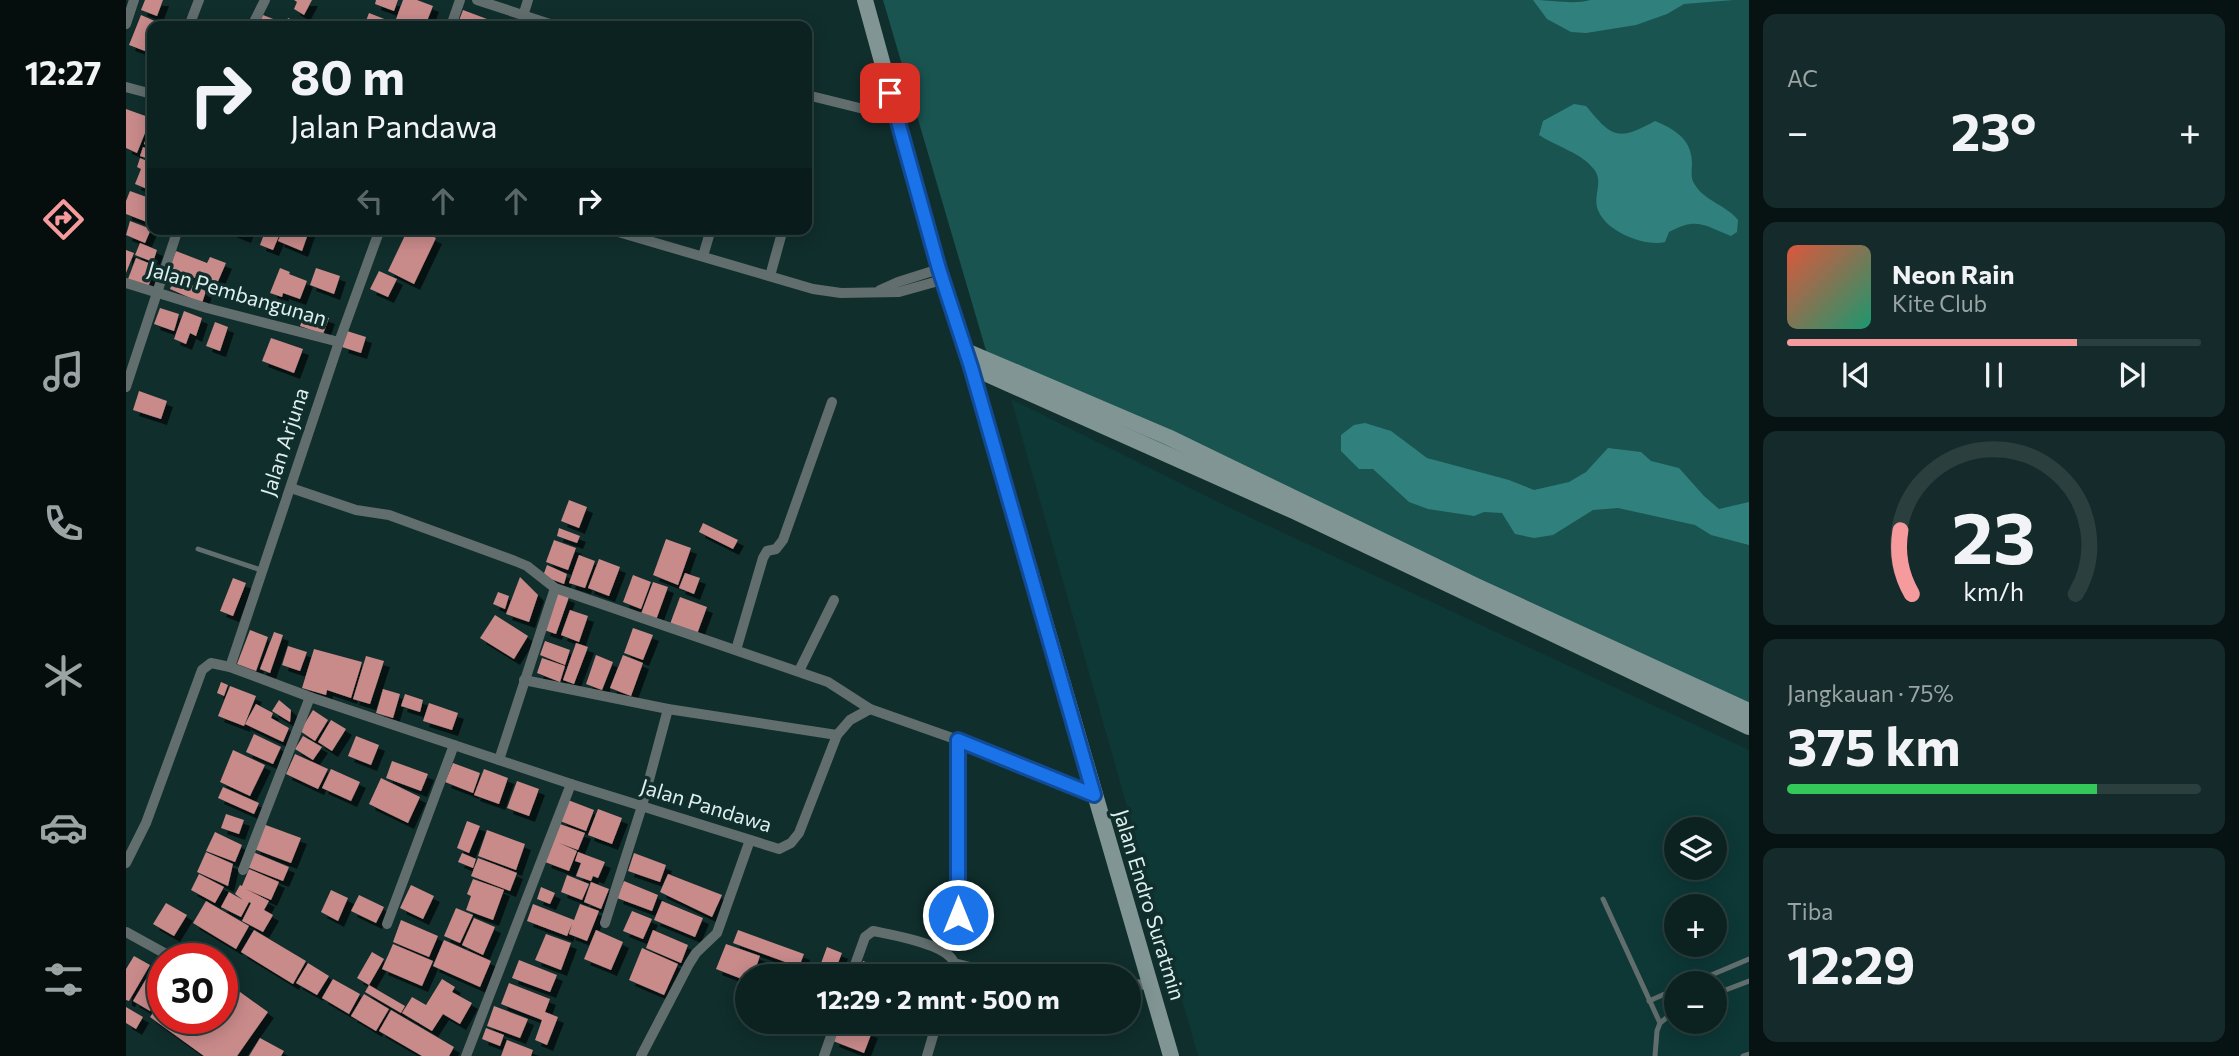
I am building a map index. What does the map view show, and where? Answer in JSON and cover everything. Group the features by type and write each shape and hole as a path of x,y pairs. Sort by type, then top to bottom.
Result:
{"street":[{"path":"126,24 134,0"},
{"path":"191,21 199,0"},
{"path":"254,21 265,0"},
{"path":"453,21 460,0"},
{"path":"477,0 540,21"},
{"path":"523,16 528,0"},
{"name":"Jalan Endro Suratmin","path":"865,0 941,274 971,367 1171,1056"},
{"path":"126,87 147,93"},
{"path":"812,96 896,117"},
{"path":"126,387 176,235"},
{"name":"Jalan Arjuna","path":"230,667 378,235"},
{"path":"629,235 813,289 841,293 877,292 898,282 941,274"},
{"path":"704,256 709,235"},
{"path":"770,276 781,235"},
{"name":"Jalan Pembangunan","path":"126,283 339,342"},
{"path":"966,351 1168,437 1476,586 1606,643 1749,711"},
{"path":"971,367 1296,512 1749,727"},
{"path":"736,650 763,558 767,551 776,549 783,540 832,402"},
{"path":"291,488 355,510 389,514 516,561 555,587 828,682 870,709 958,740 1094,795"},
{"path":"499,760 555,587"},
{"path":"799,671 834,600"},
{"path":"126,863 146,823 202,670 211,663 230,667"},
{"name":"Jalan Pandawa","path":"230,667 310,697 571,784 779,849 791,843 806,820 837,735 850,720 870,709"},
{"path":"524,680 668,709 837,735"},
{"path":"243,870 310,697"},
{"path":"605,923 642,806 668,709"},
{"path":"958,740 958,915"},
{"path":"387,924 454,745"},
{"path":"466,1056 571,784"},
{"path":"641,1056 696,953 717,933 750,840"},
{"path":"855,964 865,937 873,931 941,949 958,964"},
{"path":"126,932 147,944"},
{"path":"1141,985 1151,985"},
{"path":"824,1056 832,1034"},
{"path":"926,1056 933,1034"}],"lane":[{"path":"198,549 262,570"},
{"path":"1603,899 1660,1023 1655,1056"},
{"path":"1721,971 1749,959"},
{"path":"1727,989 1749,981"},
{"path":"1649,1000 1664,994"},
{"path":"1660,1023 1664,1020"},
{"path":"1743,1056 1749,1054"}],"shaded area":[{"path":"883,0 1749,0 1749,719 992,371"},
{"path":"1533,0 1733,0 1684,4 1667,14 1636,25 1586,33 1571,32 1547,19"},
{"path":"1574,104 1586,106 1602,124 1616,133 1632,132 1655,121 1675,131 1689,147 1695,185 1738,220 1737,232 1731,236 1694,224 1669,232 1665,242 1656,243 1625,235 1607,223 1597,207 1598,180 1595,171 1580,157 1539,135 1543,121"},
{"path":"1011,399 1228,507 1749,750 1749,1056 1198,1056"},
{"path":"1365,423 1391,431 1427,458 1509,480 1534,490 1569,482 1586,472 1608,448 1641,452 1651,461 1679,468 1719,509 1749,502 1749,545 1711,535 1695,525 1618,508 1593,510 1553,535 1534,538 1515,534 1502,513 1484,512 1474,516 1428,509 1409,502 1373,469 1359,469 1341,451 1341,435 1354,425"}],"building":[{"path":"145,0 163,0 157,16 141,10"},
{"path":"294,0 312,0 304,15 294,9 297,2"},
{"path":"376,0 398,0 394,11 375,4"},
{"path":"403,0 417,0 433,6 427,21 395,21"},
{"path":"463,10 487,19 486,21 459,21"},
{"path":"369,13 389,21 366,21"},
{"path":"141,15 155,21 147,21 145,51 129,45"},
{"path":"263,15 278,21 260,21"},
{"path":"126,109 147,117 147,128 137,153 126,148"},
{"path":"143,147 147,149 147,158 140,156"},
{"path":"140,158 147,161 147,189 135,184 141,169 137,167"},
{"path":"130,191 147,197 147,222 126,214 126,201"},
{"path":"130,221 147,227 148,235 145,243 126,235"},
{"path":"264,235 279,235 273,250 260,245"},
{"path":"280,235 308,235 302,251 278,241"},
{"path":"405,235 430,235 436,238 414,284 388,271"},
{"path":"140,243 157,250 153,262 135,255"},
{"path":"126,250 134,253 126,273"},
{"path":"176,251 207,263 210,257 226,263 216,286 169,268"},
{"path":"136,258 156,266 148,287 128,279"},
{"path":"280,268 307,281 300,299 283,293 282,297 270,293"},
{"path":"316,268 340,276 334,294 310,285"},
{"path":"379,271 397,279 388,297 370,289"},
{"path":"174,278 206,291 202,303 170,289"},
{"path":"160,308 179,314 174,331 154,324"},
{"path":"306,310 329,318 323,334 300,326"},
{"path":"184,311 202,318 196,336 190,333 186,344 174,339"},
{"path":"215,322 228,327 220,351 206,346"},
{"path":"347,331 366,337 361,353 342,347"},
{"path":"271,338 303,349 294,373 262,361"},
{"path":"139,391 167,401 161,419 133,410"},
{"path":"569,500 587,507 579,528 561,521"},
{"path":"703,523 738,540 733,549 699,532"},
{"path":"559,528 580,536 577,543 557,536"},
{"path":"666,539 691,548 678,585 653,575"},
{"path":"554,540 576,548 568,570 546,562"},
{"path":"579,555 595,561 585,588 569,583"},
{"path":"599,559 620,567 609,596 588,588"},
{"path":"547,565 567,574 564,584 543,576"},
{"path":"685,573 700,578 694,594 679,588"},
{"path":"633,575 651,582 641,609 623,602"},
{"path":"520,577 538,595 529,622 506,614"},
{"path":"233,578 246,583 233,616 220,611"},
{"path":"653,582 668,587 656,620 641,614"},
{"path":"498,592 509,596 505,609 493,604"},
{"path":"558,593 569,597 556,634 544,630"},
{"path":"680,597 707,607 697,634 670,624"},
{"path":"570,610 588,616 579,642 561,635"},
{"path":"495,615 528,636 514,659 480,638"},
{"path":"633,628 653,635 643,660 624,653"},
{"path":"250,630 268,637 256,671 237,664"},
{"path":"274,632 283,635 270,673 260,669"},
{"path":"545,641 570,650 565,665 540,655"},
{"path":"576,643 588,647 574,684 563,680"},
{"path":"288,646 307,652 300,671 282,665"},
{"path":"314,649 362,662 351,698 327,690 326,695 302,688"},
{"path":"596,655 613,662 602,690 586,684"},
{"path":"623,655 643,663 631,696 610,688"},
{"path":"366,656 384,661 370,704 353,699"},
{"path":"542,658 565,666 560,682 537,673"},
{"path":"221,682 228,685 224,696 217,693"},
{"path":"230,686 256,696 244,726 218,716"},
{"path":"383,689 400,694 393,718 376,713"},
{"path":"405,694 423,700 420,712 401,706"},
{"path":"279,700 291,710 290,722 272,711"},
{"path":"429,703 458,713 452,730 423,721"},
{"path":"256,704 273,713 271,718 289,728 283,742 245,724"},
{"path":"313,710 328,720 315,741 300,731"},
{"path":"331,720 346,729 332,751 318,742"},
{"path":"254,734 281,747 273,764 246,752"},
{"path":"303,736 322,747 313,760 295,749"},
{"path":"356,736 379,745 371,765 348,756"},
{"path":"233,750 265,765 250,796 220,782"},
{"path":"295,754 328,769 318,789 286,774"},
{"path":"392,761 428,774 421,791 386,778"},
{"path":"453,763 480,773 473,793 445,782"},
{"path":"331,769 360,782 351,801 322,788"},
{"path":"484,769 508,778 499,804 474,795"},
{"path":"381,778 420,797 408,823 369,804"},
{"path":"517,781 539,789 529,816 507,808"},
{"path":"223,787 259,803 254,814 218,798"},
{"path":"568,800 594,810 586,831 560,821"},
{"path":"598,809 622,818 612,844 588,835"},
{"path":"226,814 244,820 239,834 221,828"},
{"path":"467,821 480,826 469,853 457,848"},
{"path":"263,824 301,838 291,863 254,849"},
{"path":"560,824 585,833 578,850 559,843 577,851 569,871 545,862"},
{"path":"487,830 525,844 516,870 478,856"},
{"path":"215,832 242,845 235,862 206,851"},
{"path":"206,852 233,864 228,886 197,872"},
{"path":"253,852 289,867 283,881 247,867"},
{"path":"578,852 605,862 598,878 593,876 591,881 576,876 581,863 575,861"},
{"path":"462,853 476,859 473,868 458,862"},
{"path":"634,853 666,865 660,882 628,871"},
{"path":"478,858 517,873 510,891 471,876"},
{"path":"249,869 279,882 271,900 246,889 269,901 264,910 273,915 263,932 242,921 251,903 249,902 241,917 221,907 229,892 243,900 235,894 240,885 242,886"},
{"path":"199,874 224,887 215,903 191,890"},
{"path":"668,874 722,895 712,917 660,892"},
{"path":"567,875 589,884 582,900 561,892"},
{"path":"473,879 504,890 493,920 466,910 471,896 467,894"},
{"path":"624,881 658,895 652,911 617,898"},
{"path":"591,882 609,889 601,909 584,902"},
{"path":"411,885 434,896 423,919 400,908"},
{"path":"541,887 555,893 550,904 537,899"},
{"path":"331,890 348,898 338,921 321,912"},
{"path":"359,895 384,907 376,923 351,911"},
{"path":"206,901 249,926 238,945 238,943 226,943 193,923"},
{"path":"662,901 703,918 695,937 654,920"},
{"path":"166,903 187,915 174,936 153,924"},
{"path":"533,904 574,920 580,904 599,911 587,941 569,934 572,924 567,936 527,921"},
{"path":"456,908 473,915 460,943 444,936"},
{"path":"632,911 652,919 643,939 623,931"},
{"path":"474,918 495,927 483,955 462,945"},
{"path":"401,920 438,936 429,957 393,942"},
{"path":"254,930 306,961 293,984 241,952"},
{"path":"596,930 623,942 611,970 584,959"},
{"path":"653,930 688,945 681,963 646,948"},
{"path":"738,930 804,954 800,964 791,964 733,943"},
{"path":"546,934 571,943 561,970 535,960"},
{"path":"444,940 491,961 480,987 433,966"},
{"path":"393,944 433,961 422,986 382,969"},
{"path":"726,944 760,956 757,964 735,964 735,976 716,969"},
{"path":"827,947 842,953 838,963 840,964 821,964"},
{"path":"642,948 678,964 664,995 629,980"},
{"path":"372,952 384,959 369,985 357,978"},
{"path":"134,956 147,963 147,970 129,1001 126,1000 126,969"},
{"path":"519,960 557,975 550,992 512,978"},
{"path":"308,963 329,976 317,995 296,983"},
{"path":"147,977 147,1009 133,1001"},
{"path":"333,979 360,994 349,1014 322,998"},
{"path":"442,979 455,987 452,992 472,1003 460,1024 443,1014 432,1031 402,1013 412,997 426,1005"},
{"path":"509,983 550,999 545,1012 558,1017 547,1045 535,1040 542,1020 501,1004"},
{"path":"369,985 405,1006 401,1013 365,992"},
{"path":"238,990 268,1012 237,1056 204,1056 174,1034 238,1034"},
{"path":"364,994 389,1009 376,1031 351,1016"},
{"path":"494,1006 528,1019 520,1038 487,1026"},
{"path":"126,1007 143,1017 136,1029 126,1023"},
{"path":"391,1010 454,1047 449,1056 422,1056 379,1031"},
{"path":"486,1028 504,1035 500,1046 482,1039"},
{"path":"836,1034 871,1034 864,1053 833,1041"},
{"path":"260,1038 284,1051 281,1056 249,1056"},
{"path":"507,1040 533,1050 531,1056 501,1056"}],"route":[{"path":"890,93 1094,795 958,740 958,915"}]}
